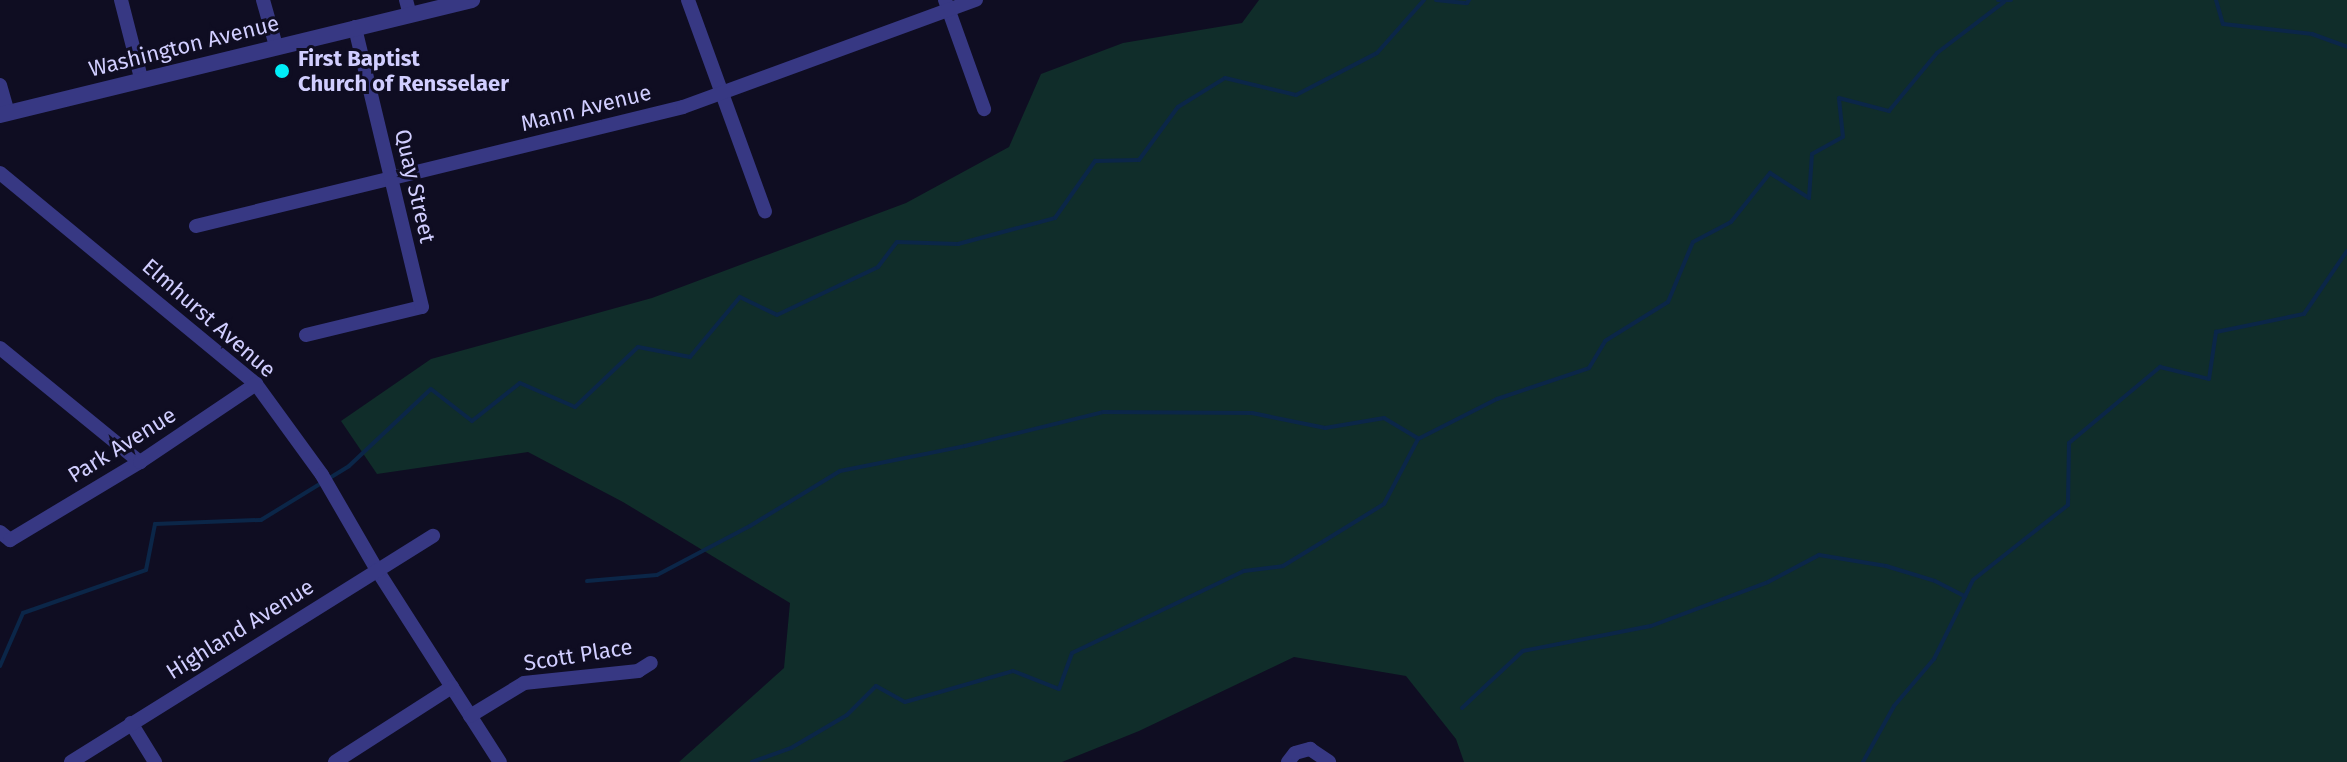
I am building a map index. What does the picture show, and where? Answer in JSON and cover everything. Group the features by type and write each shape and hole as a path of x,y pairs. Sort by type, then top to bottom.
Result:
{"street":[{"path":"121,0 141,78"},
{"path":"263,0 276,46"},
{"name":"Washington Avenue","path":"4,114 355,27 408,7 472,0"},
{"path":"688,0 765,211"},
{"name":"Mann Avenue","path":"196,226 683,107 946,5 976,0"},
{"path":"946,5 984,109"},
{"name":"Quay Street","path":"306,335 422,307 355,27"},
{"path":"0,85 4,114"},
{"name":"Elmhurst Avenue","path":"0,173 256,384 322,475 377,570 500,762"},
{"path":"0,348 140,462"},
{"name":"Park Avenue","path":"5,536 140,462 256,384"},
{"name":"Highland Avenue","path":"71,762 433,536"},
{"name":"Scott Place","path":"470,716 524,683 638,671 651,663"},
{"path":"335,762 452,687"},
{"path":"131,723 155,762"},
{"path":"1288,762 1295,753 1310,749 1329,762"}],"green space":[{"path":"1259,0 2347,0 2347,762 1464,762 1456,739 1406,676 1294,657 1139,731 1062,762 679,762 784,668 790,603 623,502 528,452 377,474 341,421 431,359 652,298 906,203 1009,147 1041,74 1123,43 1242,23"}],"waterway":[{"path":"0,666 23,613 146,570 155,524 261,520 349,466 431,389 472,421 520,383 575,407 638,347 690,357 740,297 777,315 878,267 897,242 958,244 1055,218 1095,161 1139,160 1178,107 1225,78 1296,95 1377,53 1424,0"},
{"path":"1436,0 1467,3 1469,0"},
{"path":"1998,0 2011,0"},
{"path":"2216,0 2223,24 2312,34 2347,47"},
{"path":"752,762 791,748 847,715 876,686 905,702 1013,671 1059,689 1072,653 1244,571 1283,566 1384,504 1418,439 1497,399 1589,368 1605,341 1668,302 1693,242 1731,222 1770,173 1809,198 1812,154 1843,137 1839,98 1889,111 1937,53 2004,2"},
{"path":"1863,762 1894,706 1934,659 1973,580 2068,505 2069,443 2160,367 2209,379 2216,332 2304,314 2347,251"},
{"path":"587,581 657,575 750,526 840,471 965,446 1103,412 1252,413 1325,428 1384,418 1417,438"},
{"path":"1462,708 1523,651 1651,626 1768,582 1819,555 1886,566 1935,581 1965,596"}],"place":[{"name":"First Baptist Church of Rensselaer","path":"282,71"}]}
